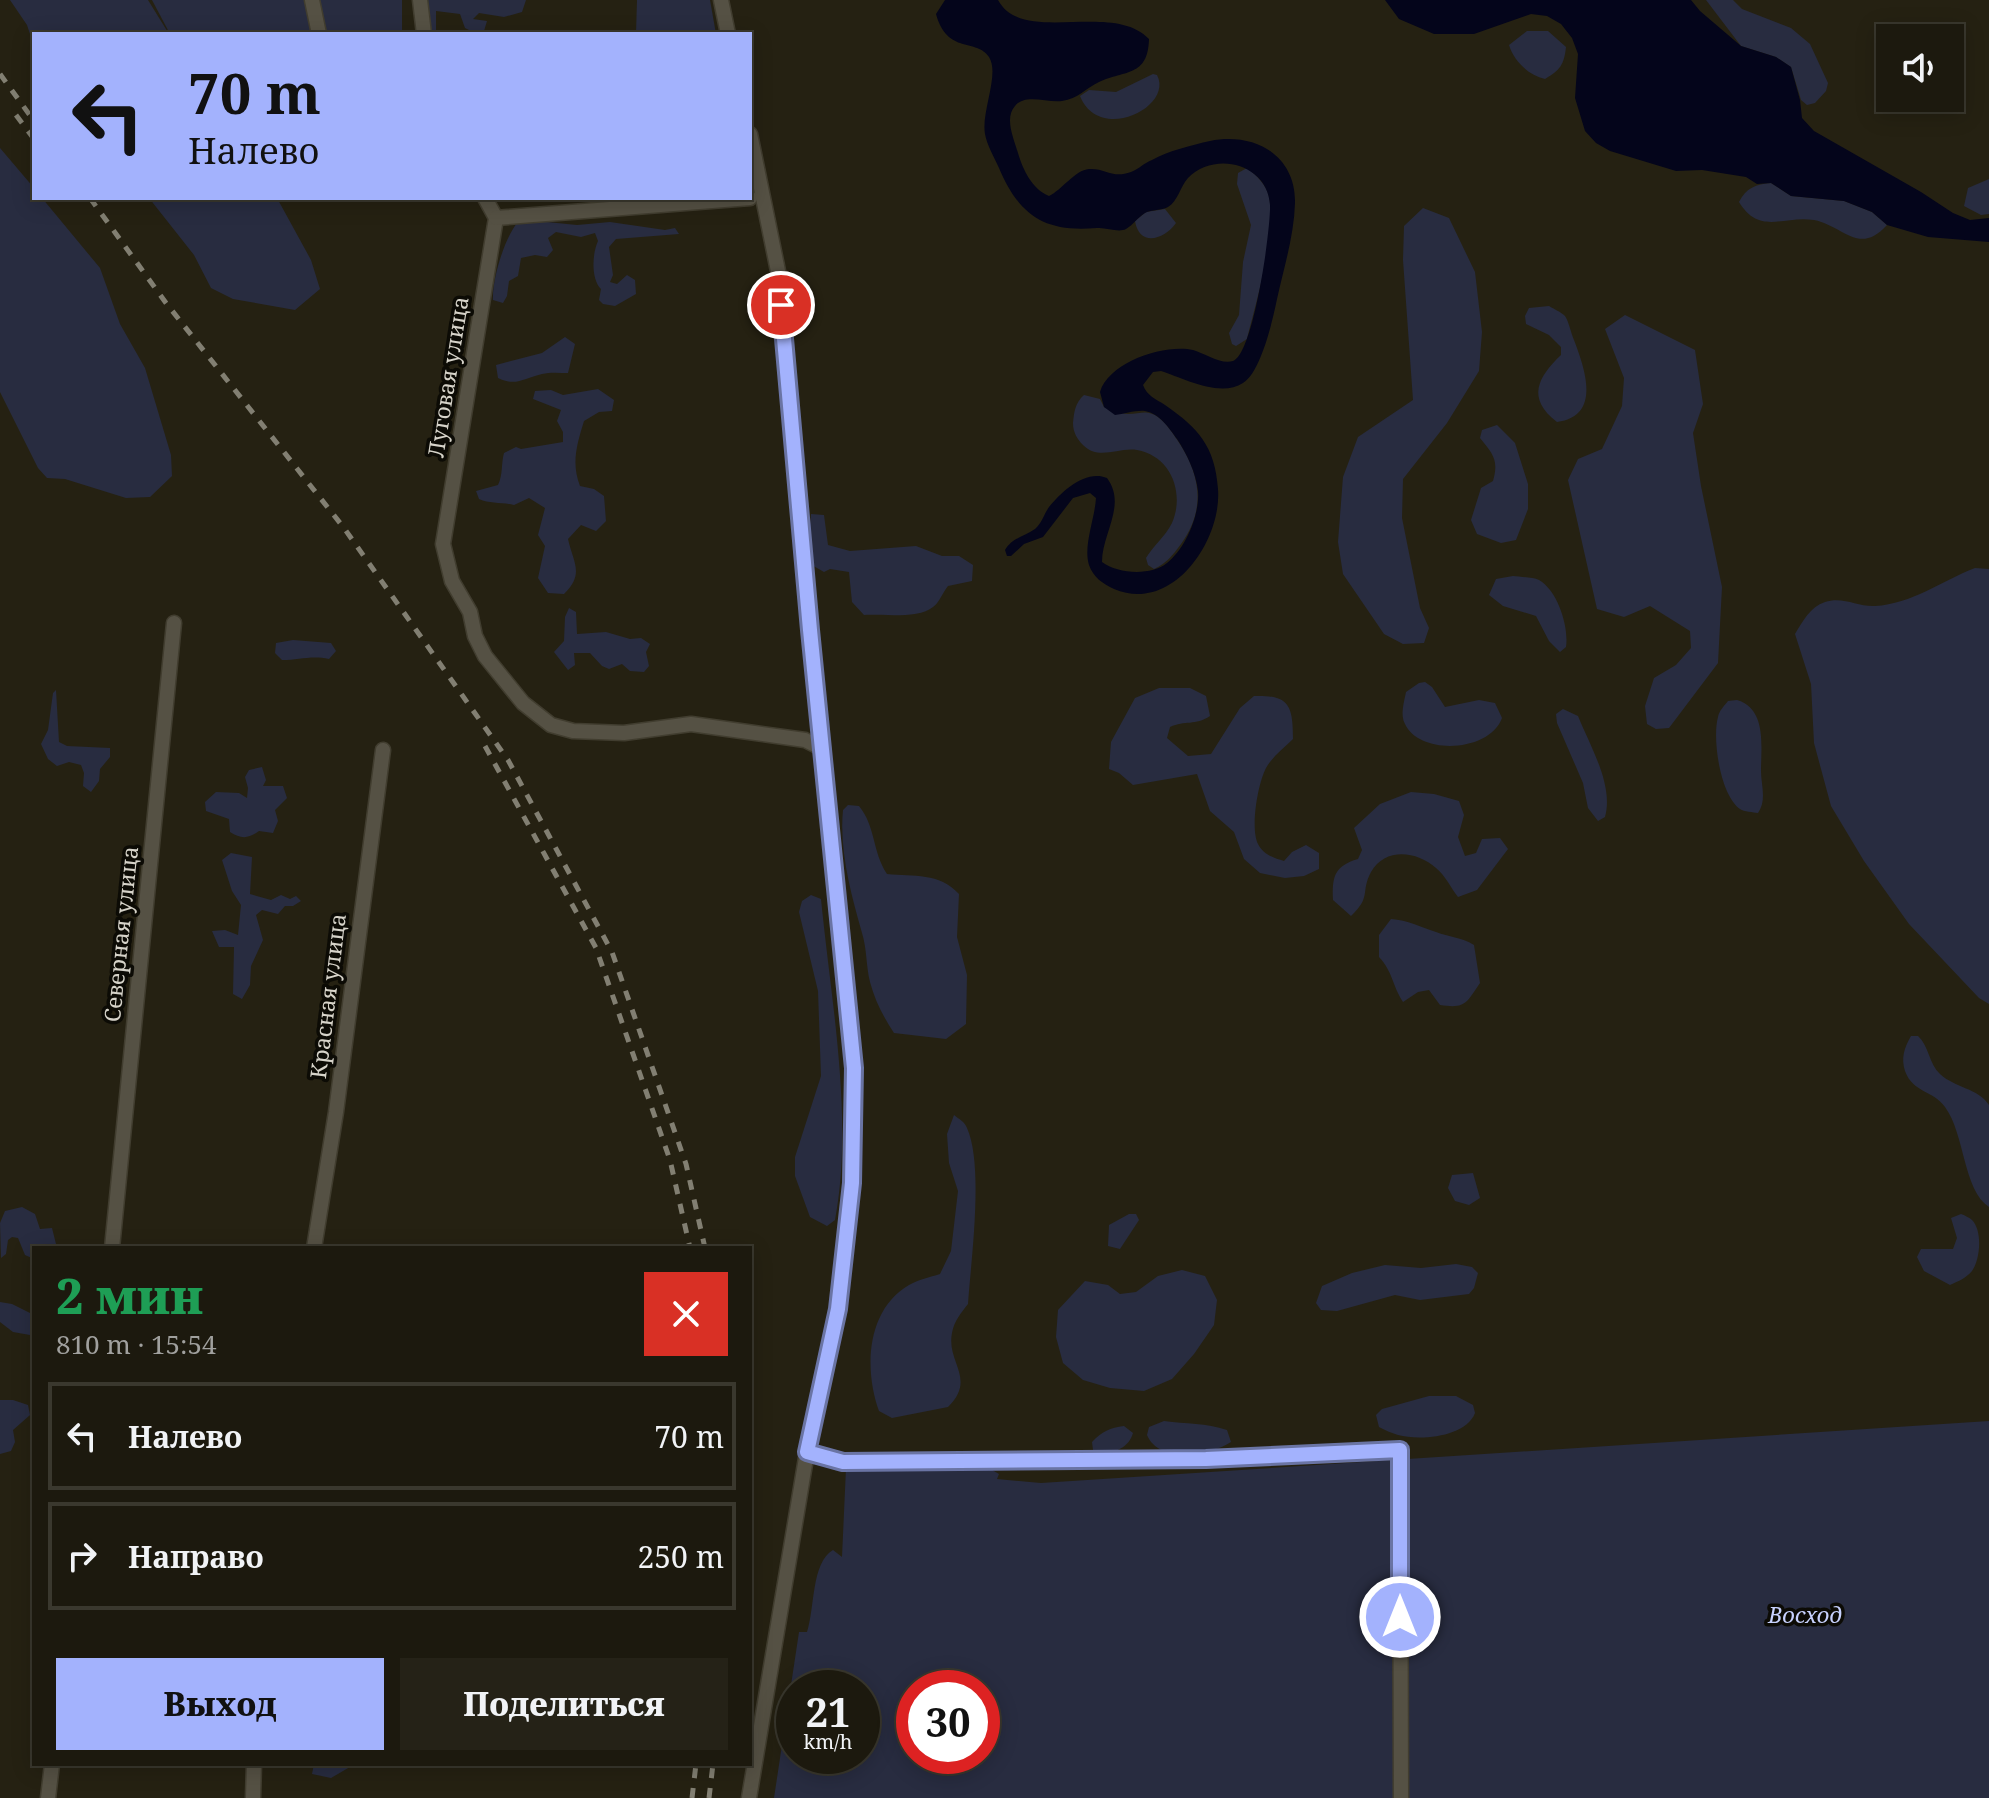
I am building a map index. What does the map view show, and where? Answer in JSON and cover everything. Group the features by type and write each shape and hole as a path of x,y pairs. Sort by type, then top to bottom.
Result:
{"street":[{"path":"312,0 319,32"},
{"path":"420,0 424,32"},
{"path":"721,0 728,32"},
{"path":"749,1798 807,1452 838,1309 852,1183 854,1068 810,630 779,276 755,198 752,160"},
{"path":"486,200 496,218 729,200"},
{"name":"Луговая улица","path":"496,218 443,544 452,581 470,612 475,636 485,656 523,703 551,725 573,731 624,733 691,724 805,740 823,749"},
{"name":"Северная улица","path":"112,1246 174,623"},
{"name":"Красная улица","path":"314,1246 338,1096 383,750"},
{"path":"807,1452 843,1462 858,1462 1206,1459 1400,1450 1401,1798"},
{"path":"48,1798 52,1766"},
{"path":"253,1798 254,1766"}],"green space":[{"path":"10,0 148,0 168,32 32,32 32,40 27,25"},
{"path":"152,0 402,0 402,32 169,32"},
{"path":"428,0 526,0 522,12 504,17 479,13 473,19 487,21 484,31 473,32 465,28 460,14 436,11 436,32 431,32"},
{"path":"637,0 710,0 716,32 636,32"},
{"path":"1706,0 1733,0 1742,9 1791,28 1810,44 1828,83 1826,91 1815,103 1807,105 1801,100 1791,67 1776,57 1741,46"},
{"path":"1527,31 1548,31 1566,47 1560,66 1545,79 1522,66 1509,45"},
{"path":"1153,74 1157,75 1159,87 1155,99 1132,116 1117,119 1102,117 1089,110 1080,96 1089,90 1116,92"},
{"path":"0,148 32,186 32,200 44,200 100,268 120,324 145,368 171,455 172,476 150,497 126,498 65,479 47,478 38,468 0,392"},
{"path":"1247,168 1268,193 1270,229 1247,339 1236,346 1232,344 1229,333 1239,315 1243,262 1251,225 1237,184 1238,173"},
{"path":"1989,179 1989,214 1981,215 1964,206 1968,188"},
{"path":"1771,183 1791,196 1844,201 1872,212 1887,225 1877,234 1860,239 1814,220 1773,222 1755,218 1739,202 1752,188"},
{"path":"151,200 278,200 311,260 320,289 295,310 233,299 211,288 194,255"},
{"path":"1423,208 1449,218 1475,272 1482,332 1479,371 1447,423 1403,479 1402,518 1420,608 1429,628 1424,643 1403,644 1384,634 1343,574 1338,542 1343,477 1358,437 1413,400 1403,260 1404,226"},
{"path":"1165,209 1176,223 1171,229 1159,237 1141,235 1135,221 1146,212"},
{"path":"537,221 577,225 610,222 665,230 675,228 679,234 616,239 609,247 613,275 610,282 617,284 627,275 635,280 636,294 615,306 599,300 601,289 595,279 594,266 598,241 595,233 581,237 556,232 548,238 553,250 547,257 535,255 521,258 518,276 509,281 503,303 493,300 497,271 512,230 517,223"},
{"path":"1549,306 1566,318 1582,363 1586,389 1580,410 1571,418 1557,422 1541,404 1539,388 1546,371 1561,355 1561,347 1549,335 1526,324 1525,316 1529,308"},
{"path":"1625,315 1695,350 1703,404 1693,433 1722,587 1718,663 1669,728 1656,729 1647,724 1645,706 1654,678 1676,665 1691,648 1690,631 1650,606 1624,617 1597,609 1568,480 1578,459 1602,449 1622,406 1624,378 1605,329"},
{"path":"565,337 575,344 568,373 545,373 515,382 498,378 496,365 542,353"},
{"path":"598,389 614,400 612,411 599,412 584,421 575,461 580,486 594,489 604,496 606,521 596,531 581,525 568,539 576,568 574,580 564,594 548,593 538,578 545,546 538,535 545,508 529,498 514,505 487,502 479,499 476,491 498,485 504,453 516,447 521,449 563,442 563,432 557,421 561,410 533,399 535,391 551,390 563,395"},
{"path":"1084,395 1100,399 1104,407 1119,412 1147,413 1158,417 1176,438 1192,467 1198,492 1194,518 1175,552 1154,569 1148,565 1146,558 1169,528 1176,511 1176,488 1172,478 1159,460 1149,454 1137,450 1096,452 1083,445 1073,423 1077,404"},
{"path":"1497,425 1515,443 1528,484 1528,509 1516,540 1501,543 1477,534 1471,520 1481,488 1493,481 1495,474 1494,458 1480,438 1482,430"},
{"path":"811,514 824,515 828,545 850,551 916,546 942,556 959,556 973,565 972,581 948,586 937,603 927,611 910,615 864,615 852,602 849,572 830,569 824,572 810,564"},
{"path":"1975,568 1989,569 1989,1004 1979,998 1909,924 1864,861 1831,806 1814,743 1811,684 1795,634 1811,611 1825,602 1838,600 1869,606 1889,604 1914,597"},
{"path":"1513,576 1539,580 1552,592 1566,630 1566,647 1560,652 1549,641 1536,616 1503,606 1489,595 1496,579"},
{"path":"569,608 576,612 577,634 606,632 630,639 641,638 650,644 646,652 649,666 644,672 630,671 622,664 609,669 590,653 574,653 575,665 568,670 554,652 564,641 565,617"},
{"path":"293,640 331,643 336,651 329,659 282,660 275,653 276,643"},
{"path":"1425,682 1445,707 1479,700 1495,703 1502,718 1484,738 1470,743 1455,746 1425,741 1413,734 1405,724 1403,713 1406,692"},
{"path":"1159,688 1190,688 1206,696 1210,716 1170,727 1167,738 1188,756 1211,754 1240,708 1254,696 1275,698 1287,704 1292,718 1293,739 1271,760 1263,775 1256,806 1256,837 1266,853 1284,861 1292,852 1306,845 1319,853 1319,869 1304,876 1285,878 1260,873 1244,859 1234,832 1210,811 1197,774 1133,785 1109,769 1111,742 1135,698"},
{"path":"56,690 59,742 67,746 110,748 110,757 100,769 99,781 91,792 83,786 81,765 69,762 57,766 48,759 41,744 48,730"},
{"path":"1737,700 1753,711 1760,730 1763,798 1758,813 1742,810 1733,802 1719,766 1716,726 1719,715 1728,701"},
{"path":"1563,709 1578,716 1604,779 1607,805 1605,817 1598,821 1588,808 1583,783 1557,723 1556,714"},
{"path":"262,767 266,780 263,786 283,786 287,798 275,810 278,821 273,833 259,831 248,837 238,836 230,832 229,819 206,811 205,802 216,792 239,793 247,798 245,777 249,770"},
{"path":"1411,792 1459,801 1464,815 1458,837 1465,856 1476,853 1482,839 1500,838 1508,849 1477,890 1458,897 1442,874 1428,862 1402,854 1384,858 1371,872 1364,899 1351,916 1333,900 1333,892 1339,869 1358,859 1362,850 1354,828 1380,804"},
{"path":"848,805 859,806 864,814 887,874 935,879 959,894 957,937 967,975 966,1024 946,1039 894,1033 877,1002 870,982 864,939 844,856 843,810"},
{"path":"231,853 252,857 250,894 271,900 281,895 290,899 296,896 301,901 285,906 278,914 262,910 256,915 263,940 251,966 250,985 242,999 233,994 234,947 219,947 212,931 225,930 238,935 241,905 232,891 222,860"},
{"path":"811,895 821,899 842,1101 840,1182 835,1220 827,1226 810,1217 795,1176 795,1157 821,1076 818,991 799,912 802,901"},
{"path":"1391,919 1474,945 1480,983 1468,1000 1455,1006 1440,1005 1429,990 1418,992 1403,1002 1379,957 1379,935"},
{"path":"1911,1036 1922,1040 1940,1074 1979,1095 1989,1105 1989,1207 1974,1188 1952,1118 1940,1101 1913,1084 1905,1071 1904,1053"},
{"path":"954,1115 966,1126 972,1145 976,1189 968,1304 956,1321 951,1343 959,1370 960,1388 948,1407 892,1418 879,1411 874,1395 872,1342 884,1309 895,1296 913,1283 940,1274 951,1251 958,1191 949,1163 947,1134"},
{"path":"1473,1173 1480,1198 1469,1205 1455,1201 1448,1188 1452,1175"},
{"path":"22,1207 35,1214 40,1229 52,1228 56,1246 32,1246 32,1258 25,1255 18,1238 12,1237 8,1240 6,1254 1,1258 0,1223 5,1211"},
{"path":"1129,1214 1136,1214 1139,1220 1120,1249 1108,1246 1109,1225"},
{"path":"1961,1214 1971,1219 1978,1231 1978,1253 1972,1271 1950,1285 1924,1271 1917,1257 1921,1249 1953,1249 1957,1238 1951,1218"},
{"path":"1456,1264 1472,1267 1478,1273 1469,1294 1420,1300 1395,1295 1337,1311 1321,1310 1316,1303 1322,1286 1352,1273 1385,1265 1421,1268"},
{"path":"1182,1270 1205,1276 1217,1300 1214,1325 1172,1379 1144,1391 1110,1388 1083,1380 1063,1363 1056,1337 1058,1310 1085,1281 1108,1285 1120,1294 1136,1292 1158,1276"},
{"path":"0,1302 12,1304 32,1314 32,1330 30,1335 13,1332 0,1322"},
{"path":"1429,1396 1456,1396 1473,1405 1475,1413 1462,1427 1430,1437 1407,1437 1379,1427 1376,1415 1382,1409"},
{"path":"0,1400 28,1405 30,1415 13,1430 15,1442 11,1451 0,1454"},
{"path":"1164,1421 1227,1430 1231,1442 1198,1454 1173,1454 1153,1444 1147,1435 1149,1427"},
{"name":"Восход","path":"1989,1421 1989,1798 774,1798 778,1774 880,1774 880,1670 793,1670 799,1632 807,1632 821,1565 833,1550 842,1557 846,1468 946,1470 987,1467 999,1474 997,1479 1041,1483"},
{"path":"1124,1426 1133,1433 1126,1445 1106,1455 1093,1450 1092,1442 1099,1435"},
{"path":"314,1766 352,1766 331,1778 312,1774"}],"shaded area":[{"path":"945,0 998,0 1010,13 1027,20 1113,23 1133,28 1149,39 1144,60 1133,70 1099,82 1068,100 1030,99 1015,106 1010,122 1020,159 1029,178 1049,196 1084,170 1124,174 1173,151 1226,139 1242,140 1269,150 1288,171 1295,203 1288,251 1273,319 1249,377 1234,387 1213,388 1161,371 1153,372 1143,385 1149,395 1177,413 1203,440 1213,461 1218,489 1212,530 1202,550 1190,568 1174,582 1156,591 1136,594 1114,589 1093,573 1087,549 1096,498 1090,493 1073,498 1043,537 1024,544 1011,556 1007,556 1005,550 1015,540 1035,529 1061,494 1091,476 1107,478 1115,498 1102,562 1117,569 1144,572 1167,563 1180,549 1190,530 1198,500 1188,457 1160,418 1145,411 1115,415 1104,407 1100,392 1114,372 1153,353 1193,350 1228,362 1241,353 1254,314 1264,262 1270,218 1267,191 1250,171 1225,163 1199,169 1188,178 1168,207 1145,213 1123,230 1062,227 1036,218 1015,198 986,138 984,125 992,64 984,51 954,41 941,27 936,14"},
{"path":"1385,0 1691,0 1741,46 1776,57 1791,67 1802,118 1814,131 1953,213 1970,220 1989,218 1989,242 1928,237 1887,225 1872,212 1844,201 1791,196 1771,183 1757,184 1746,177 1702,170 1676,171 1610,151 1596,143 1585,131 1575,98 1578,54 1572,38 1561,24 1547,16 1531,14 1474,34 1434,34 1399,19"}],"railway":[{"path":"0,74 32,118"},
{"path":"16,115 32,136"},
{"path":"91,200 166,303 344,528 508,760 612,952 686,1164 705,1246"},
{"path":"485,746 596,948 670,1160 690,1246"},
{"path":"692,1798 696,1766"},
{"path":"709,1798 713,1766"}],"route":[{"path":"781,305 854,1068 852,1183 838,1309 807,1452 843,1462 1206,1459 1400,1450 1400,1617"}]}
